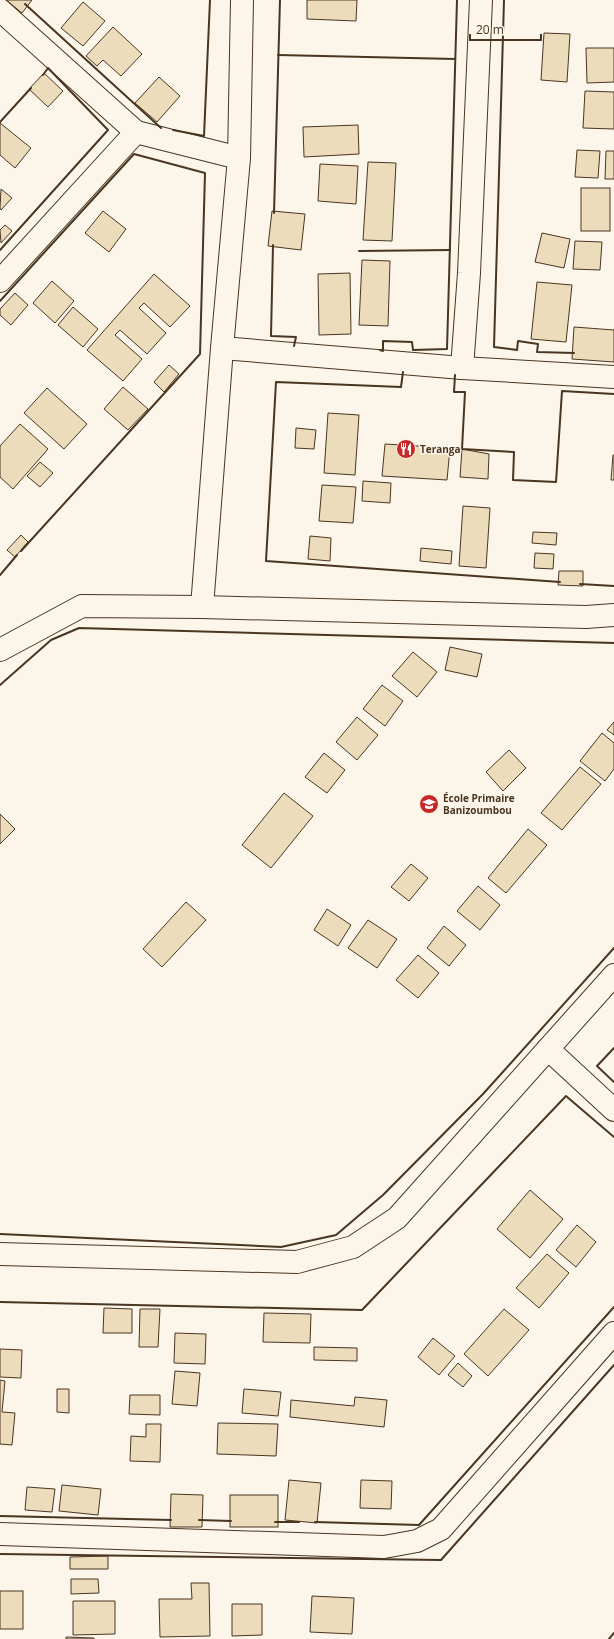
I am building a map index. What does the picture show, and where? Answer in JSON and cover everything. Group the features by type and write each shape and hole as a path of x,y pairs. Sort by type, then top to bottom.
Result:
{"street":[{"path":"202,607 222,348 239,158 242,0"},
{"path":"462,368 469,273 481,0"},
{"path":"0,10 136,132 239,158"},
{"path":"0,281 136,132"},
{"path":"222,348 462,368 614,377"},
{"path":"0,650 82,606 202,607 586,617 614,615"},
{"path":"0,1254 297,1262 353,1246 396,1218 614,975"},
{"path":"548,1049 614,1110"},
{"path":"0,1534 384,1547 417,1541 442,1528 614,1333"}],"building":[{"path":"6,0 32,0 22,13"},
{"path":"307,0 357,0 356,21 307,19"},
{"path":"83,2 105,21 83,46 61,28"},
{"path":"113,27 142,54 121,76 103,60 97,66 86,56"},
{"path":"544,33 570,34 567,82 541,80"},
{"path":"586,48 614,48 614,82 587,83"},
{"path":"44,73 63,91 48,107 29,89"},
{"path":"159,77 180,96 157,122 135,103"},
{"path":"585,91 614,92 614,129 583,128"},
{"path":"0,123 31,148 15,168 0,155"},
{"path":"358,125 359,154 304,157 303,127"},
{"path":"577,150 600,151 598,178 575,177"},
{"path":"606,151 614,151 614,179 605,179"},
{"path":"368,162 396,163 392,241 363,240"},
{"path":"320,164 358,166 356,204 318,201"},
{"path":"581,188 610,188 610,231 581,231"},
{"path":"1,189 12,198 1,210 0,208"},
{"path":"103,211 126,229 109,252 85,233"},
{"path":"272,211 305,214 301,250 268,246"},
{"path":"5,225 12,231 1,243 0,230"},
{"path":"542,233 570,239 564,268 535,262"},
{"path":"575,241 602,242 600,270 573,269"},
{"path":"362,260 390,261 388,326 359,325"},
{"path":"350,273 351,334 319,335 318,274"},
{"path":"154,274 190,306 170,327 144,303 139,308 166,333 147,354 120,330 115,335 142,359 123,381 87,350"},
{"path":"52,281 74,301 55,323 33,303"},
{"path":"537,282 572,285 566,342 531,339"},
{"path":"15,293 28,305 11,325 0,315 0,309"},
{"path":"73,307 98,329 83,347 58,325"},
{"path":"574,327 614,330 614,362 572,359"},
{"path":"169,365 179,374 164,392 154,382"},
{"path":"123,387 148,409 128,430 104,409"},
{"path":"47,388 87,424 64,449 24,413"},
{"path":"328,413 359,415 355,475 324,473"},
{"path":"20,424 48,449 13,489 0,477 0,446"},
{"path":"296,428 316,430 314,449 295,448"},
{"path":"385,444 450,448 447,480 382,476"},
{"path":"462,449 489,454 488,479 460,477"},
{"path":"613,455 614,480 611,480"},
{"path":"40,462 53,473 40,487 27,476"},
{"path":"363,481 391,483 390,503 362,501"},
{"path":"322,485 356,487 353,523 319,521"},
{"path":"463,506 490,508 486,568 459,566"},
{"path":"533,532 557,533 556,545 532,543"},
{"path":"21,535 28,542 15,557 7,550"},
{"path":"310,536 331,538 330,561 308,559"},
{"path":"421,548 452,551 451,564 420,561"},
{"path":"535,553 554,554 553,569 534,568"},
{"path":"559,571 583,571 583,586 558,585"},
{"path":"450,647 482,654 477,677 445,670"},
{"path":"413,652 437,672 417,697 392,676"},
{"path":"382,685 403,701 385,726 363,709"},
{"path":"357,717 378,735 357,760 336,742"},
{"path":"614,722 614,735 607,730"},
{"path":"602,733 614,743 614,769 605,781 580,761"},
{"path":"509,750 526,768 503,791 486,772"},
{"path":"324,753 345,770 327,793 305,777"},
{"path":"580,767 601,784 562,830 541,813"},
{"path":"284,793 313,816 271,868 242,845"},
{"path":"0,814 15,829 0,844"},
{"path":"528,829 547,845 506,893 488,878"},
{"path":"411,864 428,878 409,901 391,887"},
{"path":"478,886 500,905 480,930 457,911"},
{"path":"186,902 206,920 162,967 143,949"},
{"path":"327,909 351,925 338,946 314,930"},
{"path":"368,920 397,939 377,968 348,948"},
{"path":"444,926 466,945 449,966 427,948"},
{"path":"418,955 439,973 418,998 396,980"},
{"path":"530,1190 563,1219 530,1258 497,1229"},
{"path":"577,1225 596,1242 576,1267 556,1250"},
{"path":"547,1254 569,1273 539,1308 516,1288"},
{"path":"104,1308 132,1309 132,1333 103,1333"},
{"path":"140,1309 160,1309 158,1347 139,1347"},
{"path":"504,1309 529,1330 488,1376 464,1354"},
{"path":"264,1313 311,1314 310,1343 263,1342"},
{"path":"175,1333 206,1334 205,1364 174,1363"},
{"path":"433,1338 455,1356 439,1375 418,1357"},
{"path":"314,1347 357,1348 357,1361 314,1360"},
{"path":"0,1349 22,1350 21,1378 0,1377"},
{"path":"458,1363 472,1376 463,1387 448,1375"},
{"path":"175,1371 200,1373 197,1406 172,1404"},
{"path":"0,1380 5,1381 2,1412 15,1413 12,1445 0,1444"},
{"path":"57,1389 69,1389 69,1413 57,1412"},
{"path":"244,1389 281,1392 278,1416 242,1413"},
{"path":"130,1395 160,1395 160,1415 129,1414"},
{"path":"355,1397 387,1400 384,1427 290,1417 291,1400 354,1406"},
{"path":"218,1423 278,1424 276,1456 217,1454"},
{"path":"146,1424 161,1424 160,1462 130,1461 131,1436 146,1437"},
{"path":"289,1480 321,1483 317,1523 285,1520"},
{"path":"361,1480 392,1481 391,1509 360,1508"},
{"path":"62,1485 101,1489 98,1515 59,1511"},
{"path":"27,1487 55,1489 52,1512 25,1510"},
{"path":"171,1494 203,1495 202,1527 170,1527"},
{"path":"230,1495 278,1495 278,1527 230,1527"},
{"path":"108,1556 108,1569 70,1569 70,1557"},
{"path":"71,1579 98,1579 99,1593 71,1594"},
{"path":"191,1583 209,1583 210,1636 160,1637 159,1599 192,1599"},
{"path":"0,1591 23,1591 23,1629 0,1629"},
{"path":"312,1596 354,1598 352,1634 310,1632"},
{"path":"73,1601 115,1601 115,1634 73,1635"},
{"path":"232,1604 262,1604 262,1635 232,1636"},
{"path":"66,1637 94,1638 94,1639 66,1639"}],"wall":[{"path":"173,130 204,136 210,0"},
{"path":"274,213 280,0"},
{"path":"380,350 383,351 383,341 412,342 413,350 447,349 457,0"},
{"path":"504,0 494,347 517,350 518,341 538,344 537,352 574,353"},
{"path":"25,4 161,128"},
{"path":"278,55 455,59"},
{"path":"0,250 108,130 48,68 43,75"},
{"path":"0,122 31,88"},
{"path":"0,301 134,154 205,173 200,354 21,551"},
{"path":"273,245 271,336 296,337 294,346"},
{"path":"359,251 450,250"},
{"path":"403,372 401,387 276,382 266,561 560,582"},
{"path":"455,375 454,392 465,392 462,449 514,452 513,480 556,482 562,391 614,394"},
{"path":"0,575 17,555"},
{"path":"580,584 614,586"},
{"path":"0,685 51,640 79,628 614,643"},
{"path":"0,1234 281,1247 336,1235 383,1195 483,1094 614,948"},
{"path":"614,1048 597,1066 614,1082"},
{"path":"0,1302 362,1310 566,1096 614,1137"},
{"path":"315,1522 419,1525 614,1307"},
{"path":"0,1554 441,1560 614,1365"},
{"path":"0,1516 171,1520"},
{"path":"199,1520 231,1521"},
{"path":"275,1522 299,1522"},
{"path":"609,1639 614,1633"}],"place":[{"name":"Teranga","path":"406,449"},
{"name":"École Primaire Banizoumbou","path":"429,804"}]}
